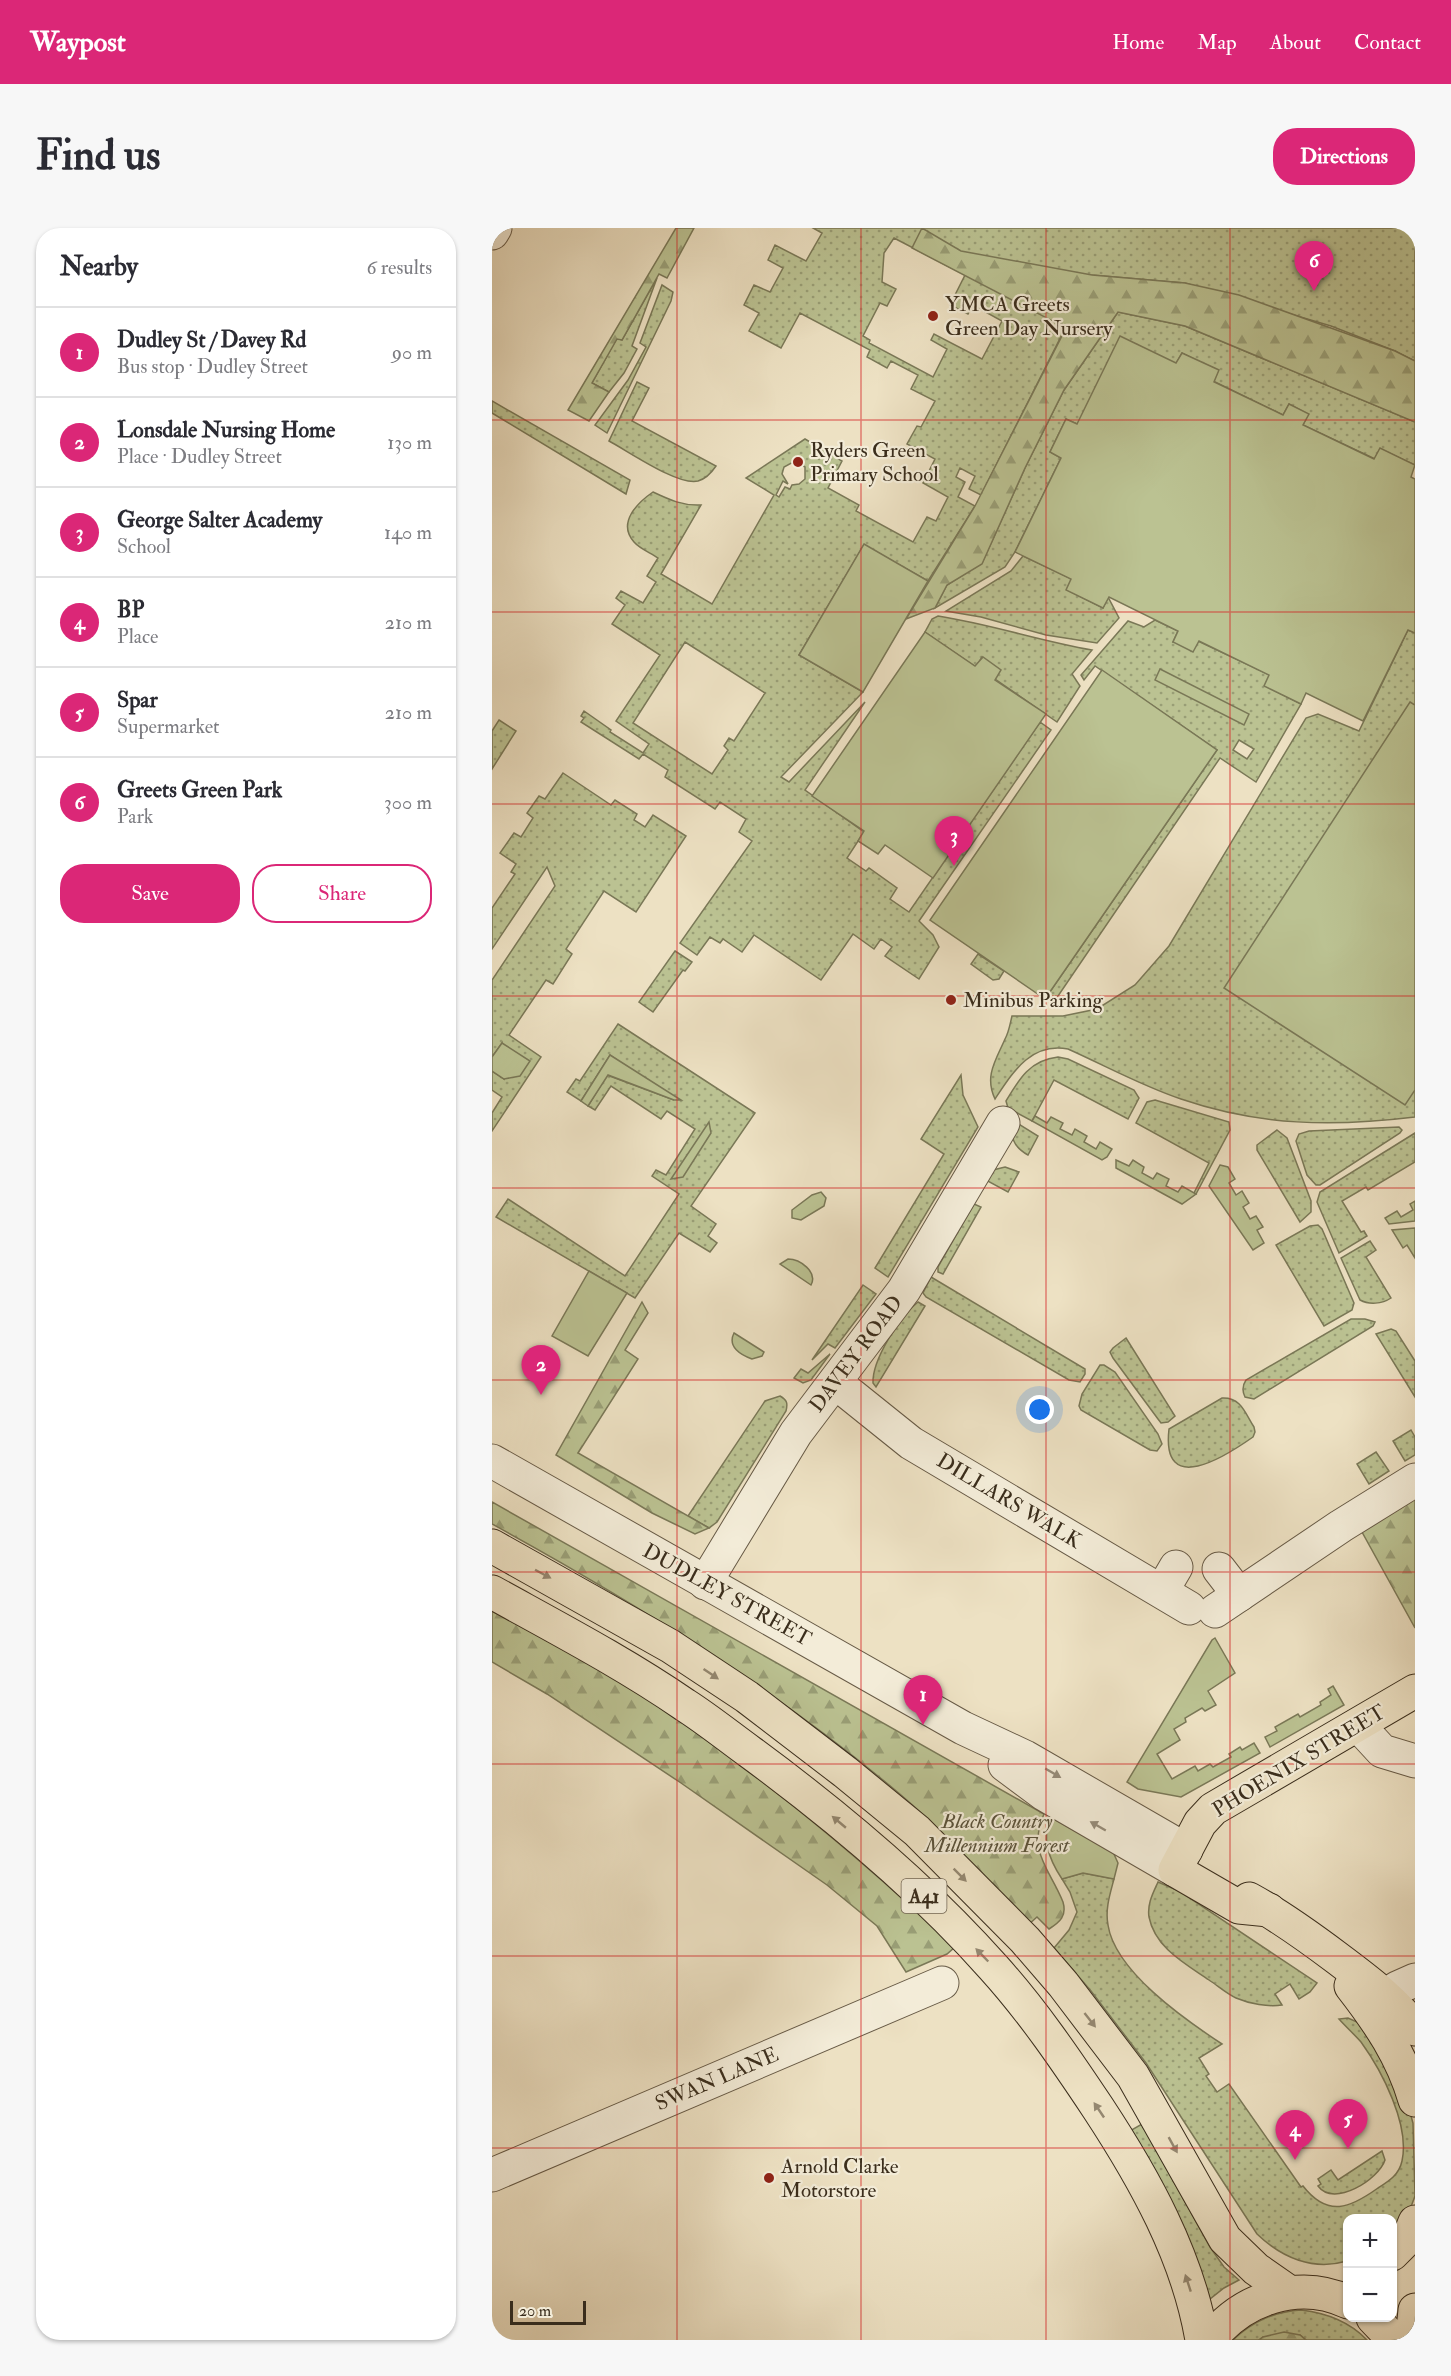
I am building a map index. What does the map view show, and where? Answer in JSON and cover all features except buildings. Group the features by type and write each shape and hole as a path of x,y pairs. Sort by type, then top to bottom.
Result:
{"main road":[{"name":"A41","path":"492,1546 670,1646 747,1697 845,1772 917,1832 1025,1940 1063,1984 1133,2076 1225,2239 1256,2269 1289,2292"},
{"name":"A41","path":"492,1592 589,1646 686,1705 801,1789 902,1875 987,1960 1061,2052 1123,2146 1179,2258 1197,2314 1202,2340"},
{"name":"PHOENIX STREET","path":"1180,1860 1200,1823 1213,1809 1415,1691"},
{"name":"DUDLEY STREET","path":"1180,1860 1238,1882 1269,1910 1378,1988 1379,2005 1415,2100"},
{"name":"DUDLEY STREET","path":"1379,2005 1402,2012 1415,2029"},
{"path":"1397,2249 1409,2237 1415,2222"},
{"path":"1210,2340 1245,2307 1268,2297 1289,2292 1341,2293"},
{"path":"1412,2340 1415,2310"},
{"path":"1377,2322 1394,2340"}],"street":[{"path":"492,233 495,228"},
{"name":"DAVEY ROAD","path":"705,1583 796,1433 904,1290 1003,1123"},
{"name":"DILLARS WALK","path":"836,1382 911,1443 1214,1605"},
{"name":"DUDLEY STREET","path":"492,1461 963,1728 1025,1756 1180,1860"},
{"path":"1214,1605 1415,1480"},
{"path":"1214,1605 1219,1569"},
{"path":"1359,1725 1382,1751 1415,1761"},
{"path":"1379,2005 1397,1988 1415,1980"},
{"name":"SWAN LANE","path":"492,2175 942,1983"}],"green space":[{"path":"676,228 694,228 667,278 659,274 622,340 617,339 592,383 609,392 589,421 568,410"},
{"path":"813,228 1415,228 1415,361 1331,326 1185,283 1092,275 981,495 969,489 975,476 960,468 956,477 965,482 958,497 975,506 928,581 864,545 799,655 863,692 781,777 789,782 865,702 805,790 864,832 847,858 866,871 869,868 897,888 890,899 909,912 1040,722 1051,730 919,921 933,935 939,947 919,979 885,956 892,947 881,939 874,949 853,934 821,980 754,935 742,952 723,939 720,943 710,937 697,955 680,943 752,841 739,832 746,819 720,802 715,809 665,777 668,770 643,754 639,759 581,722 584,718 581,716 584,711 611,730 610,732 643,753 649,744 616,721 660,655 612,624 625,605 616,598 621,591 643,603 656,582 647,576 658,558 634,542 629,535 628,528 628,521 635,508 653,492 682,503 701,505 661,574 712,604 774,495 746,478 805,439 842,461 828,488 859,505 856,511 913,542 927,517 936,521 948,497 923,483 935,459 907,444 917,426 921,427 935,401 911,389 918,375 891,361 887,368 867,357 870,350 800,313 781,348 749,331 759,313 744,305 754,285 770,292 783,268 768,260 775,245 806,261 822,233","holes":["894,238 965,275 950,305 968,314 973,305 1002,321 982,359 934,334 931,340 947,349 933,377 869,343 870,340 863,336 880,303 887,306 896,289 882,282 884,253","795,461 805,467 805,479 799,484 792,485 790,489 785,487 779,497 776,495 783,481 788,484 782,474 784,467","685,642 765,693 734,741 729,738 724,746 728,750 712,774 633,723"]},
{"path":"922,228 961,251 1092,275 1185,283 1239,295 1395,351 1415,361 1415,422 1185,326 1118,312 1064,390 1025,468 982,564 947,585 935,608 906,619 975,506 1066,328 912,248"},
{"path":"657,278 632,346 637,349 624,373 609,392 592,383 617,338 622,340"},
{"path":"662,285 673,292 671,301 607,433 595,425 628,380 646,347 640,343"},
{"path":"1118,312 1185,326 1415,422 1415,465 1380,449 1375,459 1303,425 1308,414 1289,404 1283,415 1213,381 1218,371 1182,353 1176,364 1077,424 1066,419 1050,452 1061,458 1015,552 1005,567 935,608 947,585 982,563 1025,468 1064,390"},
{"path":"1120,336 1176,363 1182,353 1219,370 1214,382 1283,415 1289,404 1309,414 1303,425 1374,459 1380,448 1415,465 1411,477 1415,479 1415,633 1408,630 1363,721 1306,693 1301,704 1264,686 1269,675 1199,641 1193,652 1173,642 1178,631 1109,597 1103,608 1066,590 1071,579 1015,552 1061,458 1050,452 1066,419 1077,424"},
{"path":"637,382 649,388 632,421 716,466 706,477 698,481 678,478 653,467 609,441"},
{"path":"492,401 630,480 626,494 492,413"},
{"path":"864,544 928,581 863,692 799,655"},
{"path":"1023,556 1072,579 1067,590 1103,608 1108,597 1119,618 1097,643 1046,635 981,617 946,611 1011,571"},
{"path":"938,616 1092,650 1072,674 1080,686 1057,722 995,679 982,657 976,667 925,632 932,619"},
{"path":"1155,620 1178,631 1173,642 1198,641 1270,675 1265,686 1301,704 1256,782 1220,758 1056,999 1045,999 1217,750 1095,666 1084,680 1081,675 1128,621 1144,627","holes":["1239,740 1254,749 1247,759 1233,750"]},
{"path":"1408,630 1415,633 1415,1117 1326,1123 1239,1115 1167,1094 1068,1049 1055,1048 1044,1050 1024,1061 995,1099 991,1083 992,1068 1008,1034 1012,1016 1063,1016 1097,1009 1135,985 1169,946 1306,718 1318,714 1359,731"},
{"path":"925,632 975,666 983,657 1001,670 995,680 1046,714 933,878 885,845 878,854 858,841 864,831 812,796"},
{"path":"1160,669 1249,714 1244,725 1155,680"},
{"path":"1102,670 1217,750 1045,999 930,920"},
{"path":"1410,702 1415,705 1415,1090 1405,1105 1224,988"},
{"path":"499,720 516,731 492,769 492,731"},
{"path":"563,773 611,805 615,800 637,814 634,820 645,827 653,815 686,836 636,912 604,891 566,949 572,954 553,984 546,980 509,1035 541,1057 492,1131 492,1113 502,1097 492,1090 492,1071 504,1079 502,1043 492,1057 492,980 555,886 547,867 492,949 492,908 515,874 511,872 516,864 500,853 514,833 521,837 533,818 527,813 539,796 545,799"},
{"path":"675,951 692,962 685,971 683,970 653,1012 639,1002"},
{"path":"978,954 1004,971 999,979 993,980 971,964"},
{"path":"618,1024 755,1113 691,1206 716,1224 708,1236 717,1243 710,1252 679,1233 635,1298 496,1217 508,1199 625,1276 679,1194 652,1176 656,1170 666,1175 695,1129 667,1111 661,1119 611,1086 595,1110 588,1106 607,1075 674,1100 610,1055 581,1101 567,1092 576,1079 580,1081"},
{"path":"502,1043 530,1061 520,1076 504,1079 492,1071 492,1057"},
{"path":"610,1055 681,1100 674,1100 608,1075 588,1106 581,1101"},
{"path":"1058,1057 1068,1059 1134,1090 1139,1098 1128,1119 1054,1080 1032,1121 1008,1108 1006,1101 1026,1072 1040,1062"},
{"path":"961,1075 963,1095 978,1127 888,1277 875,1268 944,1154 921,1139"},
{"path":"1155,1100 1229,1122 1230,1130 1196,1194 1194,1193 1209,1163 1136,1123 1147,1102"},
{"path":"1035,1116 1047,1123 1051,1117 1063,1123 1060,1129 1072,1135 1075,1129 1087,1136 1084,1142 1096,1149 1100,1142 1112,1149 1102,1160 1032,1121"},
{"path":"1012,1120 1038,1136 1028,1155 1019,1148 1014,1140"},
{"path":"709,1122 711,1133 683,1177 671,1179"},
{"path":"1399,1127 1402,1130 1400,1133 1320,1185 1316,1185 1307,1175 1296,1141 1299,1134 1309,1131"},
{"path":"1277,1130 1287,1138 1311,1201 1311,1212 1300,1222 1257,1150 1257,1145"},
{"path":"1415,1133 1415,1162 1368,1190 1366,1187 1342,1201 1361,1232 1364,1231 1367,1236 1339,1253 1317,1202 1320,1192"},
{"path":"1116,1160 1129,1166 1133,1160 1144,1167 1142,1173 1153,1179 1157,1173 1169,1179 1166,1186 1178,1192 1182,1186 1196,1194 1182,1204 1116,1168"},
{"path":"1220,1165 1228,1167 1235,1179 1229,1183 1236,1195 1242,1191 1249,1203 1243,1207 1250,1219 1256,1216 1263,1227 1257,1230 1264,1243 1253,1250 1209,1186"},
{"path":"1005,1167 1019,1172 1008,1192 982,1178 993,1170"},
{"path":"821,1192 826,1198 824,1206 801,1220 792,1218 792,1210 812,1195"},
{"path":"1415,1201 1415,1221 1389,1224 1385,1218 1397,1211 1401,1217 1413,1210 1410,1204"},
{"path":"974,1204 981,1207 943,1274 938,1272 938,1267"},
{"path":"1318,1225 1322,1229 1354,1303 1352,1310 1324,1326 1276,1245 1310,1226"},
{"path":"1415,1228 1415,1258 1407,1245 1403,1248 1392,1230"},
{"path":"1370,1241 1376,1250 1366,1257 1391,1298 1384,1302 1367,1303 1360,1300 1341,1258"},
{"path":"788,1259 798,1261 807,1267 812,1275 811,1285 780,1264"},
{"path":"589,1271 627,1293 588,1356 552,1336"},
{"path":"931,1277 1085,1369 1080,1382 1069,1380 926,1297 923,1293"},
{"path":"863,1285 876,1294 835,1348 828,1344 812,1360"},
{"path":"642,1302 648,1313 625,1350 638,1359 578,1453 709,1528 695,1534 652,1513 556,1455"},
{"path":"918,1302 925,1306 876,1387 873,1383 874,1373 882,1351 903,1317"},
{"path":"1351,1319 1375,1322 1373,1326 1254,1399 1245,1397 1243,1388 1246,1380"},
{"path":"1391,1329 1396,1331 1415,1361 1415,1397 1376,1334"},
{"path":"734,1333 764,1352 762,1356 752,1359 736,1350 732,1342"},
{"path":"1126,1338 1175,1416 1168,1422 1161,1423 1110,1352"},
{"path":"830,1354 811,1380 803,1383 794,1378 801,1369 808,1373"},
{"path":"1100,1365 1115,1372 1158,1434 1162,1444 1157,1451 1150,1450 1081,1410 1079,1406 1082,1394"},
{"path":"780,1396 786,1402 786,1411 717,1522 709,1528 688,1516 765,1401"},
{"path":"1222,1398 1234,1400 1242,1407 1254,1427 1253,1437 1212,1461 1198,1466 1185,1467 1175,1462 1169,1450 1169,1429"},
{"path":"1411,1430 1415,1437 1415,1455 1405,1461 1393,1441"},
{"path":"1376,1452 1389,1471 1369,1484 1357,1464"},
{"path":"1415,1499 1415,1628 1362,1532"},
{"name":"Black Country Millennium Forest","path":"492,1502 1044,1814 1039,1827 1039,1850 1063,1902 1062,1918 1049,1929 1037,1917 1028,1925 934,1826 901,1795 853,1756 703,1649 599,1585 492,1524"},
{"name":"Black Country Millennium Forest","path":"492,1611 631,1688 717,1747 839,1843 955,1947 947,1954 906,1972 877,1926 827,1885 681,1783 547,1694 492,1662"},
{"path":"1215,1638 1235,1673 1208,1691 1216,1705 1205,1711 1202,1708 1185,1718 1186,1722 1174,1729 1180,1740 1157,1754 1172,1779 1195,1766 1198,1771 1210,1764 1213,1767 1231,1757 1229,1754 1240,1747 1242,1750 1254,1743 1260,1753 1181,1797 1138,1789 1127,1782"},
{"path":"1333,1686 1344,1705 1270,1747 1265,1737 1277,1731 1275,1727 1298,1714 1300,1717 1321,1705 1320,1702 1331,1695 1328,1689"},
{"path":"1054,1819 1113,1852 1118,1863 1114,1879 1083,1873 1062,1879 1051,1858 1047,1843 1047,1828 1050,1820"},
{"path":"1083,1873 1114,1879 1108,1902 1107,1919 1113,1942 1123,1959 1153,1992 1222,2044 1199,2058 1209,2074 1206,2076 1217,2092 1229,2084 1301,2187 1303,2186 1321,2203 1330,2206 1349,2205 1368,2195 1393,2177 1402,2161 1402,2131 1385,2083 1361,2042 1339,2019 1348,2018 1373,2029 1408,2105 1413,2123 1415,2196 1409,2212 1397,2229 1397,2214 1343,2214 1343,2262 1334,2264 1310,2263 1287,2256 1257,2234 1146,2063 1091,1991 1054,1948 1069,1930 1077,1912 1070,1892 1062,1879"},
{"path":"1158,1882 1179,1891 1317,1983 1310,1992 1299,1999 1290,1984 1275,1994 1282,2005 1253,2003 1229,1994 1181,1961 1158,1938 1152,1928 1149,1908"},
{"path":"1142,2124 1210,2247 1224,2267 1239,2280 1210,2299 1206,2286 1128,2132"},
{"path":"1382,2151 1385,2160 1381,2167 1374,2175 1355,2188 1334,2194 1325,2192 1318,2186 1321,2184 1318,2179 1331,2170 1338,2180"},
{"path":"1301,2310 1337,2319 1353,2328 1367,2340 1306,2340 1300,2335 1263,2337 1259,2340 1233,2340 1264,2319"},
{"path":"1284,2332 1300,2335 1306,2340 1259,2340 1263,2337"}],"place":[{"name":"Greets Green Park","path":"1314,291"},
{"name":"YMCA Greets Green Day Nursery","path":"933,316"},
{"name":"Ryders Green Primary School","path":"798,462"},
{"name":"George Salter Academy","path":"954,866"},
{"name":"Minibus Parking","path":"951,1000"},
{"name":"Lonsdale Nursing Home","path":"541,1395"},
{"name":"Dudley St / Davey Rd","path":"923,1725"},
{"name":"Spar","path":"1348,2149"},
{"name":"BP","path":"1295,2160"},
{"name":"Arnold Clarke Motorstore","path":"769,2178"}]}
